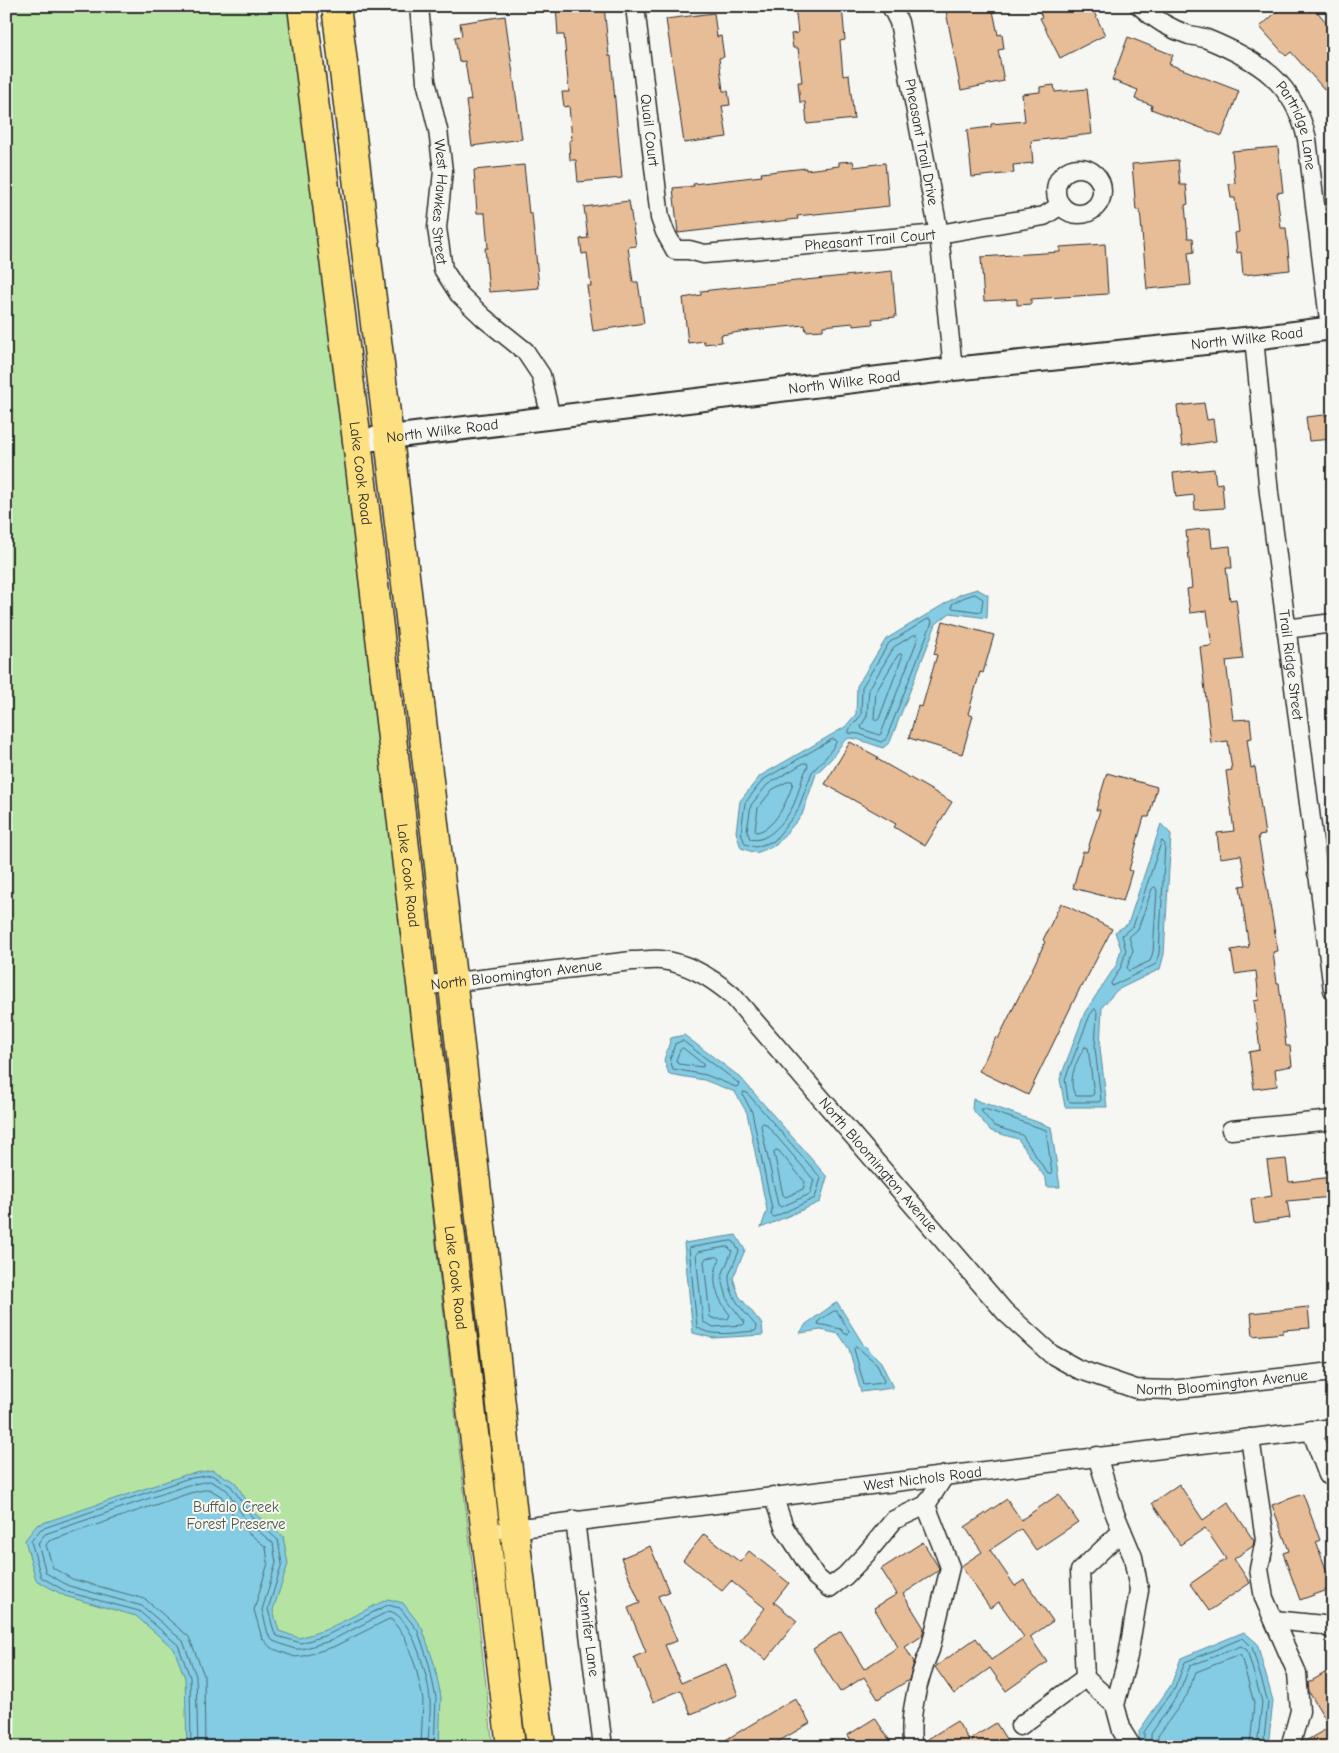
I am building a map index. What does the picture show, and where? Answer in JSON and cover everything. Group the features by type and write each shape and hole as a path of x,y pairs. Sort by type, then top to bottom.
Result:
{"main road":[{"name":"Lake Cook Road","path":"302,6 357,441 511,1747"},
{"name":"Lake Cook Road","path":"336,6 389,438 488,1286 514,1528 541,1747"}],"street":[{"name":"West Hawkes Street","path":"419,6 426,81 438,130 443,171 437,228 442,269 459,294 484,318 525,350 541,375 551,418"},
{"name":"Quail Court","path":"635,6 660,218 665,232 676,250"},
{"name":"Pheasant Trail Drive","path":"892,6 899,22 939,234 953,369"},
{"name":"Partridge Lane","path":"1140,6 1169,27 1189,35 1205,38 1254,61 1267,70 1290,97 1300,114 1307,139 1332,328"},
{"name":"Pheasant Trail Court","path":"676,250 690,250 704,254 939,234 1044,216 1061,205"},
{"name":"North Wilke Road","path":"357,441 953,369 1254,338 1332,328"},
{"name":"Trail Ridge Street","path":"1254,338 1269,493 1286,629 1325,872 1333,990"},
{"path":"1286,629 1333,623"},
{"name":"North Bloomington Avenue","path":"421,986 632,961 661,960 695,970 716,981 732,995 1005,1312 1051,1354 1078,1369 1136,1389 1171,1390 1333,1372"},
{"path":"1231,1130 1333,1120"},
{"name":"West Nichols Road","path":"486,1533 575,1520 1333,1428"},
{"path":"1311,1430 1328,1475 1333,1478"},
{"path":"1250,1438 1265,1540 1259,1569 1264,1598 1297,1673 1300,1711 1290,1747"},
{"path":"1097,1456 1122,1531 1133,1557 1139,1590 1128,1656 1115,1706 1122,1731 1132,1747"},
{"path":"773,1496 784,1527 816,1578 829,1588 850,1571 894,1520 926,1505 945,1475"},
{"path":"913,1747 911,1736 914,1706 925,1660 930,1650 950,1566 926,1505"},
{"name":"Jennifer Lane","path":"575,1520 603,1747"},
{"path":"1115,1706 1085,1678 1080,1570 1122,1531"},
{"path":"1274,1620 1323,1625 1333,1630"},
{"path":"1020,1726 1085,1678"}],"green space":[{"name":"Buffalo Creek Forest Preserve","path":"6,6 292,6 340,397 493,1747 6,1747"}],"water":[{"path":"977,589 988,595 987,618 950,613 936,624 890,742 883,748 857,739 849,738 843,742 831,759 816,774 802,815 776,845 756,853 741,848 736,832 740,801 760,776 845,727 856,714 857,686 886,639 961,594"},
{"path":"1161,824 1171,834 1164,954 1160,969 1117,990 1102,1007 1100,1048 1107,1107 1065,1107 1060,1079 1085,1012 1117,964 1121,949 1115,932 1128,924"},
{"path":"684,1035 740,1077 827,1177 820,1202 761,1228 767,1210 747,1113 735,1092 704,1080 669,1074 664,1060 671,1038"},
{"path":"973,1099 1051,1127 1060,1187 1047,1187 1046,1179 1018,1139 991,1131 972,1109"},
{"path":"736,1235 745,1250 733,1278 739,1296 762,1324 763,1335 713,1338 693,1333 684,1243"},
{"path":"837,1302 863,1344 881,1362 893,1388 861,1392 849,1349 839,1334 821,1330 800,1333 806,1324"},
{"path":"212,1470 235,1482 255,1514 283,1536 288,1564 273,1610 279,1631 299,1638 325,1630 388,1599 403,1603 422,1628 434,1663 441,1697 439,1747 187,1747 185,1678 174,1649 136,1616 65,1596 36,1580 25,1540 37,1525 185,1475"},
{"path":"1244,1632 1257,1643 1273,1701 1268,1747 1140,1747 1139,1731 1171,1685 1181,1658"}],"building":[{"path":"556,6 604,6 609,56 611,56 622,178 578,182 576,160 570,160 569,141 572,140 569,106 564,107 562,92 569,92 564,35 558,35"},
{"path":"795,6 842,6 845,40 840,41 843,76 849,75 854,119 807,124 805,102 800,102 798,82 802,82 798,48 793,48 791,34 798,33"},
{"path":"945,6 992,6 998,35 1002,34 1004,49 998,50 1004,81 961,90"},
{"path":"1037,6 1091,6 1105,35 1060,58 1040,18 1042,17"},
{"path":"1283,6 1304,6 1310,12 1314,8 1333,30 1333,99 1291,52 1286,56 1260,27"},
{"path":"714,13 717,37 721,36 724,57 719,58 723,91 728,91 730,105 722,106 727,137 684,143 666,19"},
{"path":"505,16 522,139 472,146 466,101 471,100 465,61 459,62 455,37 462,36 460,23"},
{"path":"1128,37 1173,55 1169,64 1239,91 1222,136 1151,109 1152,105 1135,99 1138,90 1112,80"},
{"path":"1054,85 1055,92 1087,89 1092,134 1031,141 1033,163 1013,165 1014,173 972,177 967,130 991,127 991,124 1025,121 1022,94 1040,92 1040,87"},
{"path":"1278,147 1283,192 1277,193 1281,228 1286,228 1290,270 1243,275 1241,252 1237,253 1235,233 1239,232 1235,198 1231,198 1229,184 1235,183 1232,151"},
{"path":"1178,160 1180,185 1186,185 1188,204 1185,205 1188,238 1193,238 1194,252 1188,253 1191,285 1147,289 1140,210 1136,210 1132,164"},
{"path":"853,161 854,167 885,163 889,206 797,216 798,219 678,233 673,188 762,176 761,173 839,166 839,162"},
{"path":"524,165 529,214 532,214 539,288 489,292 485,248 488,248 485,213 477,213 474,170"},
{"path":"629,201 636,246 628,247 633,282 638,282 644,323 593,331 587,286 591,286 587,253 582,254 580,239 588,238 584,207"},
{"path":"1105,244 1108,294 1031,299 1031,304 1017,305 1017,299 984,301 981,257 1060,252 1060,247"},
{"path":"892,271 896,317 872,319 873,324 853,326 853,323 823,326 823,330 806,331 805,325 752,330 721,335 722,342 704,344 704,341 688,343 683,298 701,295 701,291"},
{"path":"1204,403 1207,420 1213,419 1216,441 1182,446 1177,406"},
{"path":"1333,414 1333,439 1309,441 1306,417"},
{"path":"1214,469 1216,484 1222,483 1224,508 1195,510 1194,495 1176,497 1173,473"},
{"path":"1210,528 1212,548 1230,546 1232,568 1226,568 1230,600 1236,599 1243,659 1226,661 1233,720 1250,719 1252,738 1247,739 1251,768 1255,767 1265,835 1258,836 1278,951 1273,952 1277,983 1279,983 1286,1046 1290,1046 1292,1066 1275,1069 1277,1086 1254,1089 1249,1052 1260,1050 1254,1001 1259,1000 1256,971 1235,974 1231,950 1249,947 1240,886 1246,885 1241,855 1220,858 1217,833 1234,831 1226,771 1232,770 1228,741 1211,743 1200,647 1212,646 1207,611 1190,613 1187,589 1192,588 1186,531"},
{"path":"943,621 994,635 983,673 980,672 968,714 973,716 962,754 909,738 918,706 922,707 937,655 934,654"},
{"path":"850,742 952,802 925,846 894,827 896,824 825,784"},
{"path":"1107,773 1157,787 1149,817 1144,817 1129,870 1132,871 1123,901 1073,888 1083,851 1087,852 1100,810 1096,810"},
{"path":"1061,903 1112,929 1081,986 1028,1095 979,1071 996,1037 998,1039 1027,980 1045,942 1043,940"},
{"path":"1286,1159 1289,1182 1333,1177 1333,1197 1287,1201 1290,1218 1254,1223 1251,1199 1272,1196 1267,1161"},
{"path":"1308,1307 1310,1328 1283,1330 1283,1333 1253,1336 1251,1313"},
{"path":"1179,1484 1203,1520 1228,1502 1254,1541 1253,1546 1234,1559 1250,1583 1209,1611 1190,1584 1226,1559 1205,1528 1180,1545 1152,1503"},
{"path":"1059,1494 1078,1522 1036,1550 1021,1529 990,1550 1015,1586 1024,1580 1053,1621 1030,1637 1047,1662 1006,1691 990,1668 954,1694 935,1667 976,1638 991,1660 1024,1637 999,1602 990,1608 961,1566 982,1552 965,1527 1007,1499 1021,1520"},
{"path":"1303,1494 1320,1540 1316,1542 1333,1588 1300,1600 1283,1553 1289,1551 1272,1505"},
{"path":"704,1534 740,1562 749,1551 789,1583 774,1602 797,1621 766,1660 740,1640 765,1608 731,1581 722,1591 683,1560"},
{"path":"923,1542 939,1568 938,1571 903,1594 924,1628 922,1636 905,1647 914,1662 909,1680 878,1699 864,1677 840,1692 813,1649 841,1631 864,1669 898,1647 874,1608 897,1594 881,1569"},
{"path":"650,1546 669,1592 658,1596 677,1641 665,1645 681,1683 726,1664 738,1695 691,1714 681,1690 653,1702 634,1657 646,1652 628,1608 640,1603 621,1558"},
{"path":"1333,1668 1333,1747 1301,1747 1302,1743 1330,1727 1309,1692 1308,1683"},
{"path":"795,1698 810,1723 769,1747 714,1747"},
{"path":"875,1718 894,1747 855,1747 848,1735"},
{"path":"957,1721 969,1740 996,1723 1011,1747 923,1747 923,1742"}]}
